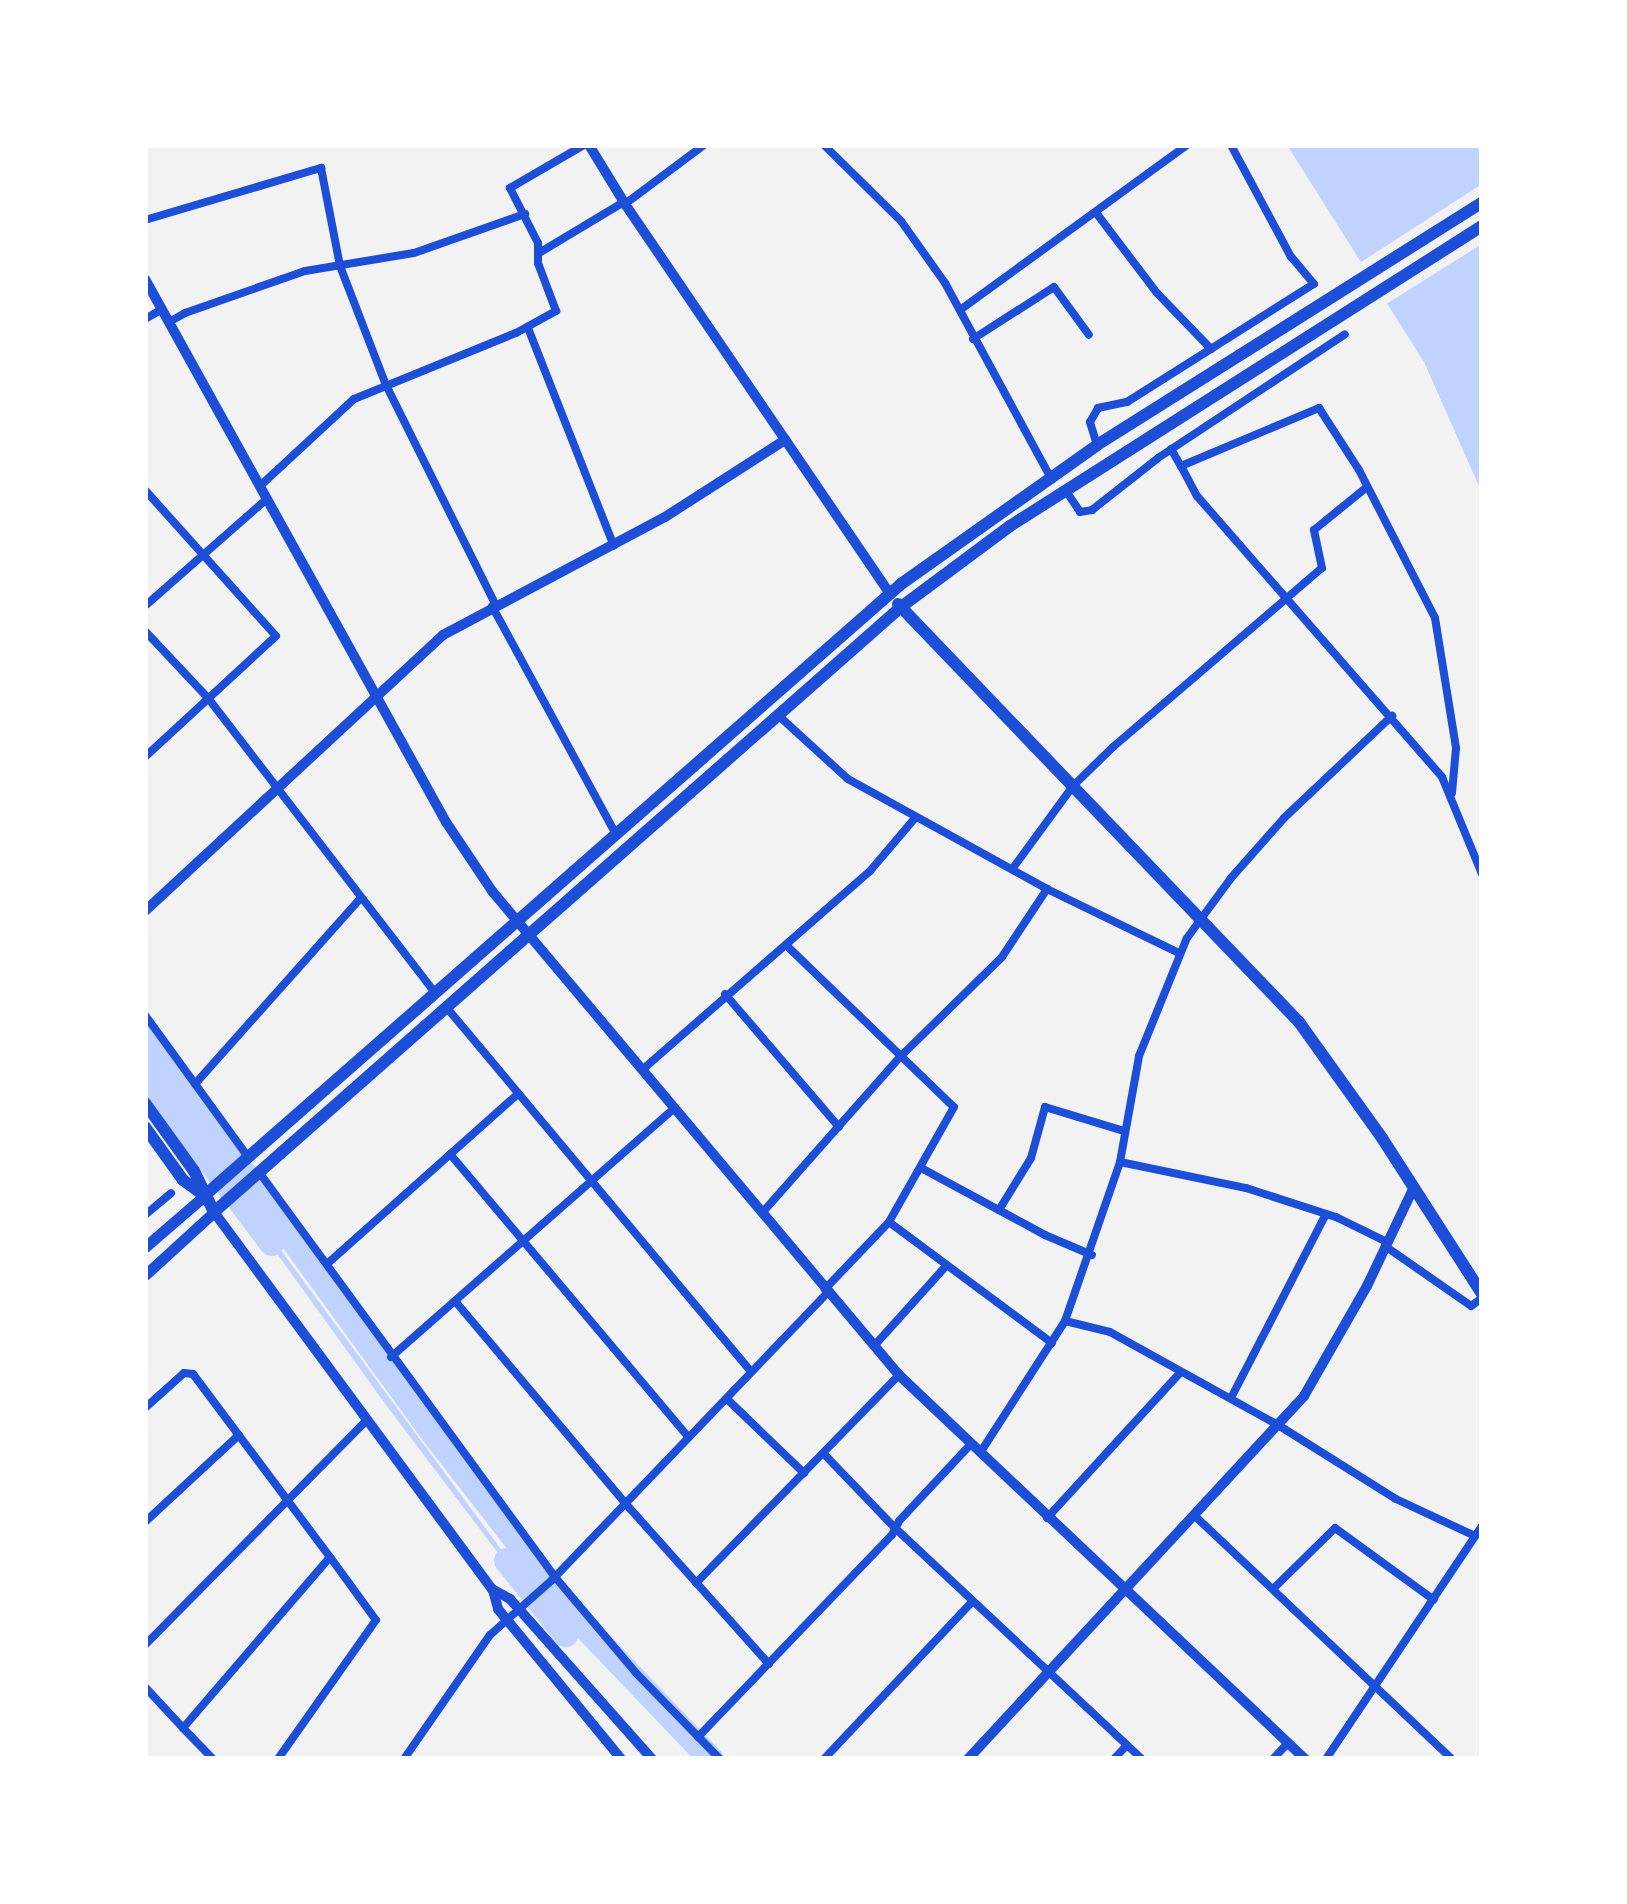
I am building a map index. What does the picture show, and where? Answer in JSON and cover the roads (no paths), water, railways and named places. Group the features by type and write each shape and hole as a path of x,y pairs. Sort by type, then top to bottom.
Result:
{"main road":[{"path":"145,1247 889,593 1097,445 1482,203"},
{"path":"145,1275 900,607 1066,490 1482,226"},
{"path":"889,593 1300,1022 1414,1186 1482,1296"},
{"path":"145,1104 194,1171 214,1212"},
{"path":"145,1127 183,1180 204,1196"}],"street":[{"path":"260,486 354,400 528,328 556,311 525,214 510,188 587,145 889,593"},
{"path":"539,253 624,203 704,145"},
{"path":"824,145 901,221 960,310 1052,480"},
{"path":"960,310 1187,145"},
{"path":"1097,445 1090,422 1098,408 1128,402 1314,284 1291,257 1231,145"},
{"path":"145,220 321,168 340,266 386,384 493,605 615,833"},
{"path":"169,322 228,296 305,271 414,253 525,214"},
{"path":"1097,214 1157,293 1211,349"},
{"path":"145,279 446,822 515,920 900,1374 1305,1759"},
{"path":"973,339 1054,287 1089,335"},
{"path":"145,319 162,309"},
{"path":"528,328 614,546"},
{"path":"1066,490 1077,510 1087,512 1171,449 1345,334"},
{"path":"1181,466 1319,408 1367,486 1440,636 1456,748 1452,793"},
{"path":"145,911 430,645 493,605 614,546 785,440"},
{"path":"1171,449 1196,496 1392,716 1452,793 1482,874"},
{"path":"1012,868 1073,786 1322,568 1314,530 1367,486"},
{"path":"145,490 276,636 147,751"},
{"path":"145,606 268,499"},
{"path":"145,631 208,698 434,991"},
{"path":"698,1737 975,1449 1052,1342 1065,1321 1092,1255 1120,1162 1139,1056 1179,953 1199,917 1284,818 1392,716"},
{"path":"780,717 848,779 1048,888 1179,953"},
{"path":"642,1070 891,851 916,817"},
{"path":"762,1214 901,1056 1002,957 1048,888"},
{"path":"194,1084 361,898"},
{"path":"404,1759 490,1635 529,1603 727,1399 889,1222 923,1168 954,1107 786,945"},
{"path":"726,994 839,1127"},
{"path":"447,1008 752,1371"},
{"path":"145,1015 246,1159"},
{"path":"328,1264 518,1094"},
{"path":"391,1357 674,1108"},
{"path":"1000,1210 1031,1158 1045,1108 1124,1131"},
{"path":"450,1154 688,1437"},
{"path":"1120,1162 1246,1188 1326,1214 1386,1244 1471,1306 1482,1296"},
{"path":"923,1168 1092,1255"},
{"path":"259,1172 554,1578 720,1759"},
{"path":"968,1759 1278,1425 1328,1358 1414,1186"},
{"path":"145,1215 171,1193"},
{"path":"214,1212 365,1422 492,1588 519,1611 652,1759"},
{"path":"1231,1398 1326,1214"},
{"path":"889,1222 1052,1342"},
{"path":"874,1346 946,1266"},
{"path":"455,1300 625,1503 768,1664"},
{"path":"1065,1321 1110,1332 1278,1425 1396,1499 1475,1536"},
{"path":"1048,1518 1180,1372"},
{"path":"145,1408 184,1373 194,1374 376,1620 278,1759"},
{"path":"696,1583 900,1374"},
{"path":"727,1399 804,1473"},
{"path":"145,1645 365,1422"},
{"path":"145,1522 239,1435"},
{"path":"824,1454 896,1528 1142,1759"},
{"path":"1196,1517 1452,1759"},
{"path":"1326,1759 1482,1526"},
{"path":"1272,1589 1335,1528 1434,1600"},
{"path":"182,1728 330,1557"},
{"path":"492,1588 498,1609 507,1621 621,1759"},
{"path":"824,1759 973,1600"},
{"path":"145,1687 213,1759"},
{"path":"1273,1759 1288,1743"},
{"path":"1114,1759 1127,1745"}],"water":[{"path":"1287,145 1476,145 1482,156 1482,493 1424,362"},
{"path":"255,1215 525,1582 523,1586 389,1409 252,1219"}],"waterway":[{"path":"145,1037 436,1437 578,1620 711,1759"},
{"path":"145,1075 271,1243"},
{"path":"506,1560 565,1634"}]}
